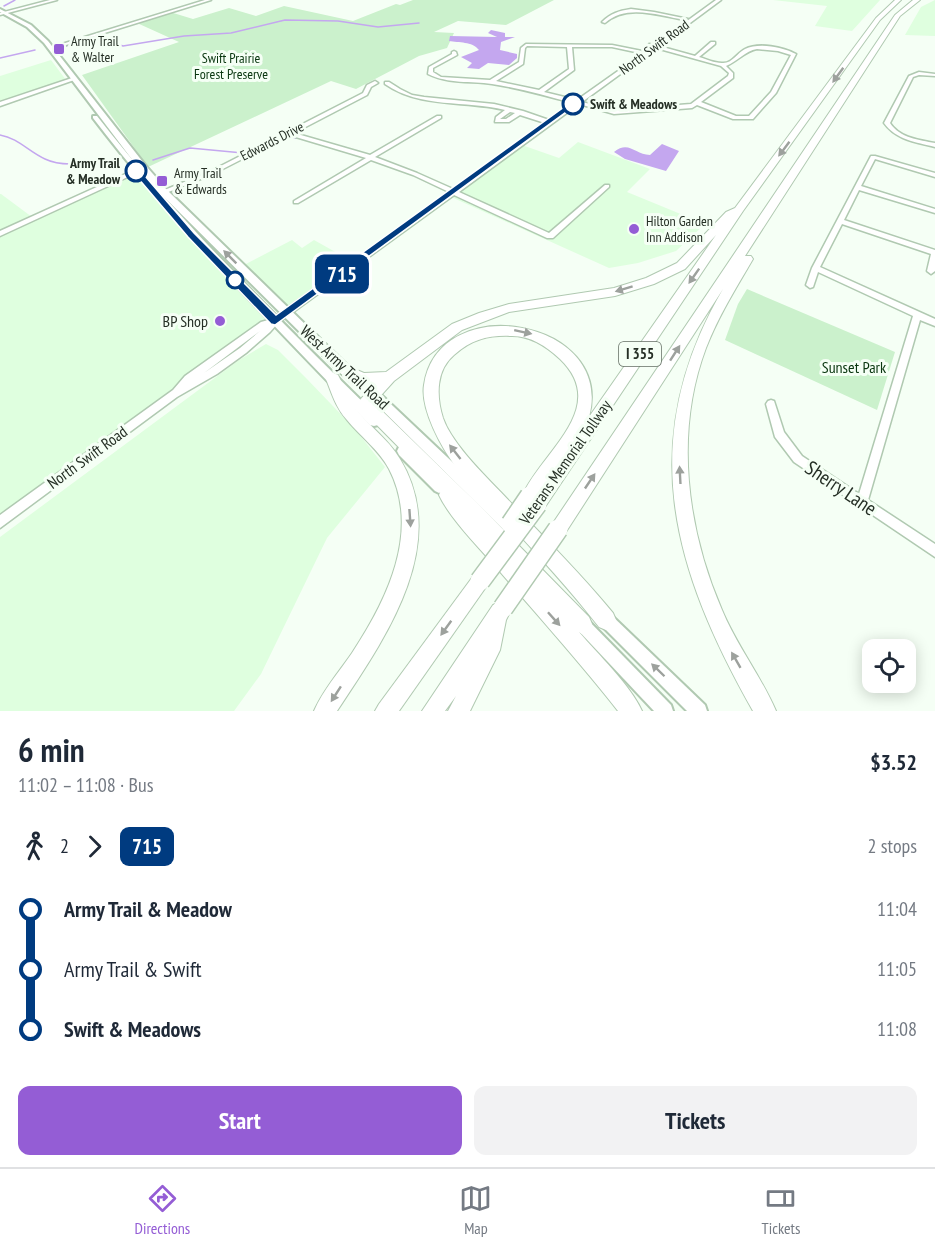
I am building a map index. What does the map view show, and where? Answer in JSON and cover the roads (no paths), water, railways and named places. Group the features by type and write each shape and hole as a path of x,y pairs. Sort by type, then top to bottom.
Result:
{"highway":[{"name":"I 355","path":"739,210 878,19 898,0"},
{"name":"I 355","path":"434,711 558,529 900,12 917,0"},
{"path":"884,36 908,11 924,0"},
{"path":"765,711 729,648 701,581 688,536 682,498 680,445 685,396 698,351 725,297 796,174 800,162"},
{"path":"582,624 369,408 367,400 389,377 457,327 509,308 615,292 650,281 681,266 730,214 739,210"},
{"name":"Veterans Memorial Tollway","path":"386,711 494,561 533,500 739,210"},
{"path":"533,500 580,417 585,398 583,382 569,357 544,339 512,330 476,334 449,349 432,371 429,395 436,423 462,462 577,584 606,621"},
{"path":"325,711 392,602 405,566 411,526 406,491 395,464 345,407 339,374 363,379 389,377"},
{"path":"447,495 476,532 555,620 631,711"},
{"path":"459,711 490,650 502,610"}],"main road":[{"name":"West Army Trail Road","path":"2,13 36,32 51,48 71,79"},
{"name":"West Army Trail Road","path":"2,13 23,28 43,47 71,79 191,235 275,321 339,374 372,393 699,711"},
{"path":"43,47 51,48"},
{"name":"West Army Trail Road","path":"140,169 287,313 447,495 582,624 665,711"}],"street":[{"path":"2,13 53,0"},
{"path":"51,48 208,0"},
{"name":"North Swift Road","path":"589,93 713,0"},
{"name":"North Swift Road","path":"689,19 719,0"},
{"path":"604,22 607,18 625,9 640,9 689,19"},
{"path":"696,57 713,43"},
{"path":"540,92 572,70 569,45"},
{"path":"491,82 521,63 525,46 618,46 640,52"},
{"path":"454,52 452,58 431,67 430,73 440,78 491,82 540,92 614,112 687,107 698,103 731,77 731,73 723,65 653,46"},
{"name":"North Swift Road","path":"0,522 174,394 193,385 268,331 275,321 589,93 611,73 640,52 653,46"},
{"path":"698,103 735,118 751,118 773,93 794,55 783,50 752,49 735,61 723,65"},
{"path":"935,75 916,72 910,78 887,120 889,130 935,146"},
{"path":"0,104 71,79"},
{"name":"Edwards Drive","path":"164,192 212,173 365,94 369,86 381,80 398,91 417,97 464,101 510,110"},
{"path":"520,112 507,121 497,121 510,110 520,112 548,122"},
{"path":"296,202 439,117"},
{"path":"288,133 371,158 550,236 607,186"},
{"path":"810,285 816,268 873,157 935,175"},
{"path":"0,234 140,169"},
{"path":"857,187 935,211"},
{"path":"840,221 935,254 931,271"},
{"path":"816,268 935,323"},
{"path":"862,502 918,314"},
{"name":"Sherry Lane","path":"771,404 779,434 792,454 935,551"}],"waterway":[{"path":"4,6 15,0"},
{"path":"60,48 95,36 123,46 184,36 231,33 285,20 338,21 378,27 419,23"},
{"path":"0,58 35,50"},
{"path":"0,135 12,139 39,156 62,164 115,159"},
{"path":"283,138 299,138"},
{"path":"153,160 190,148 243,153"}],"place":[{"name":"Army Trail & Walter","path":"59,49"},
{"name":"Swift & Meadows","path":"573,104"},
{"name":"Army Trail & Meadow","path":"136,171"},
{"name":"Army Trail & Edwards","path":"162,181"},
{"name":"Hilton Garden Inn Addison","path":"634,229"},
{"name":"BP Shop","path":"220,321"}],"park label":[{"name":"Swift Prairie Forest Preserve","path":"231,66"},
{"name":"Sunset Park","path":"854,367"}]}
